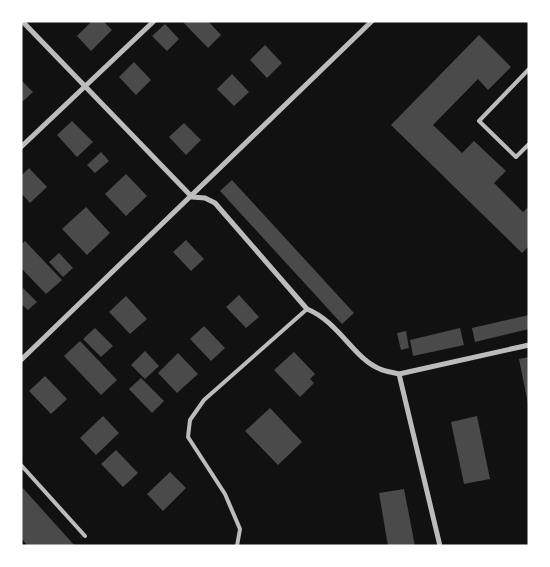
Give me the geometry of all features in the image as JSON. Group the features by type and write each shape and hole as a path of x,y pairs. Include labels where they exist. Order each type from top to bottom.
{"street":[{"path":"22,21 192,197 205,198 215,203 307,309 322,315 362,356 379,369 399,374 529,345"},
{"path":"21,148 154,21"},
{"path":"21,360 192,197 372,21"},
{"path":"399,374 439,545"}],"lane":[{"path":"529,69 478,121 516,157 529,144"},
{"path":"236,546 240,529 225,494 188,437 190,420 204,400 307,309"},
{"path":"21,466 85,536"}],"building":[{"path":"92,21 103,21 112,30 91,51 77,36"},
{"path":"182,21 208,21 221,35 208,48"},
{"path":"165,24 179,39 167,51 152,36"},
{"path":"479,35 511,67 488,90 478,79 433,125 462,153 474,141 506,171 494,183 523,212 529,206 529,246 522,253 391,125"},
{"path":"265,45 282,63 267,78 250,60"},
{"path":"134,62 151,80 136,95 119,77"},
{"path":"232,74 249,92 234,106 217,89"},
{"path":"21,80 33,92 21,103"},
{"path":"72,121 93,142 77,157 57,135"},
{"path":"184,123 201,140 186,155 169,137"},
{"path":"101,152 109,161 95,173 87,165"},
{"path":"29,168 47,187 30,203 21,193 21,176"},
{"path":"126,174 147,196 126,216 105,194"},
{"path":"232,180 354,313 342,324 220,191"},
{"path":"86,207 110,233 87,255 62,229"},
{"path":"186,240 204,259 191,271 173,252"},
{"path":"25,241 62,280 46,294 21,268 21,245"},
{"path":"59,253 73,268 63,277 49,262"},
{"path":"23,288 37,302 28,310 21,304"},
{"path":"239,295 259,317 246,328 226,307"},
{"path":"126,296 147,319 130,334 109,312"},
{"path":"529,315 529,329 475,342 472,328"},
{"path":"204,326 225,348 211,361 190,339"},
{"path":"95,328 113,346 101,357 83,339"},
{"path":"460,328 464,345 413,356 410,340"},
{"path":"406,331 409,348 401,350 397,333"},
{"path":"80,341 117,380 101,395 64,356"},
{"path":"145,351 159,366 145,379 131,365"},
{"path":"294,352 315,374 310,379 314,383 300,397 274,370"},
{"path":"178,353 198,374 177,393 158,373"},
{"path":"529,357 529,404 528,404 519,359"},
{"path":"45,376 67,399 51,414 29,391"},
{"path":"141,378 164,401 152,413 129,389"},
{"path":"270,408 302,442 278,465 245,431"},
{"path":"103,416 119,433 96,455 80,438"},
{"path":"477,416 490,479 464,484 451,422"},
{"path":"116,450 138,473 123,487 101,464"},
{"path":"170,472 186,488 163,511 147,494"},
{"path":"21,486 75,546 28,546 21,538"},
{"path":"404,489 415,546 388,546 379,493"}]}
